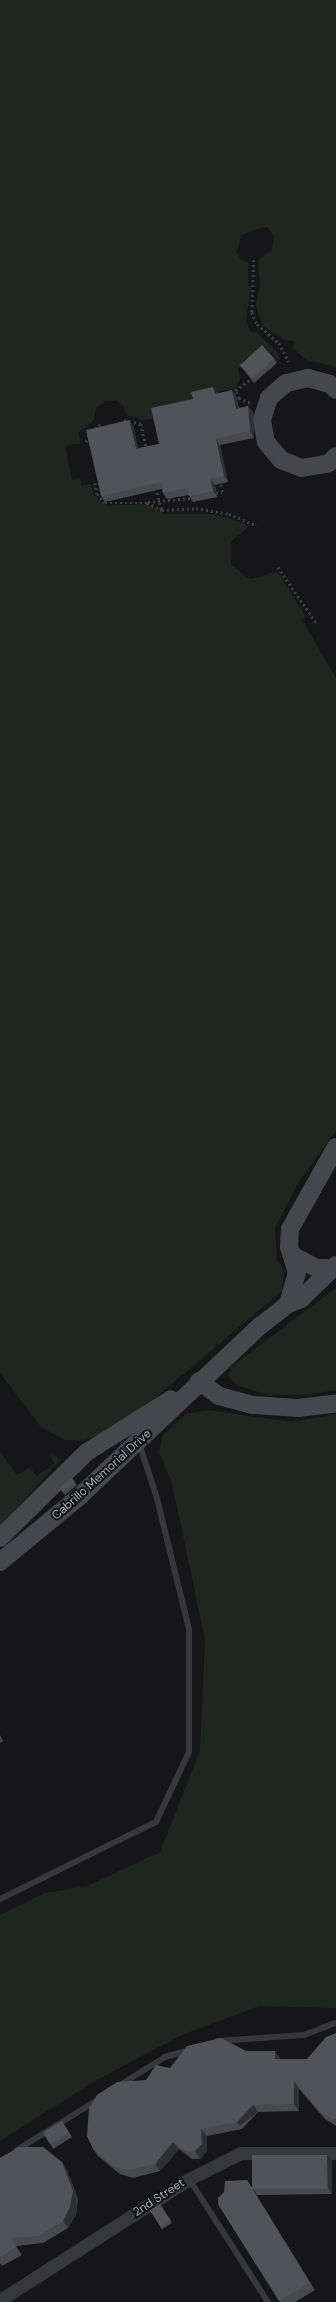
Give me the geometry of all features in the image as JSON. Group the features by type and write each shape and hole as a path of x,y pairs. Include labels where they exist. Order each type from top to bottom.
{"street":[{"path":"336,390 330,384 308,378 286,383 269,398 262,420 266,442 281,460 302,468 329,463 336,456"},
{"path":"288,1304 296,1280 288,1240 295,1214 336,1148"},
{"path":"292,1255 316,1268 334,1267"},
{"name":"Cabrillo Memorial Drive","path":"0,1538 87,1452 199,1381 288,1304 301,1299 325,1279 334,1267"},
{"path":"199,1381 219,1396 252,1405 298,1408 336,1403"},
{"name":"Cabrillo Memorial Drive","path":"0,1562 49,1524 184,1401 199,1381"},
{"name":"2nd Street","path":"0,2300 190,2179 241,2153 336,2153"}],"lane":[{"path":"0,1899 156,1822 189,1752 189,1629 156,1495 139,1442"},
{"path":"208,2044 223,2039 304,2035 336,2024"},
{"path":"112,2090 165,2057 201,2046"},
{"path":"7,2156 105,2094"},
{"path":"190,2179 268,2302"}],"path":[{"path":"254,260 252,312 257,324 278,343 289,362"},
{"path":"224,394 236,392 251,380"},
{"path":"236,392 239,398 251,403"},
{"path":"124,420 140,424 149,457"},
{"path":"86,442 100,424"},
{"path":"216,493 222,492 219,478"},
{"path":"95,483 97,494 104,503 147,502 159,500 168,502 192,498"},
{"path":"156,485 162,510"},
{"path":"147,502 162,510 196,508 229,514 257,526"},
{"path":"278,567 317,624"}],"shaded area":[{"path":"0,0 336,0 336,367 306,360 293,348 294,341 285,340 263,326 256,306 260,284 258,260 272,250 274,236 267,227 250,231 241,236 237,252 241,260 249,263 248,285 251,287 246,320 250,331 257,333 278,353 279,362 265,346 238,369 240,379 236,388 193,397 195,406 156,419 142,420 127,415 124,406 116,401 105,401 96,408 94,420 78,433 81,443 65,446 72,480 80,479 82,486 91,484 93,494 106,506 146,504 164,514 214,514 246,524 248,527 231,542 231,565 250,579 276,572 280,575 306,617 302,620 336,678 336,1131 298,1183 275,1228 277,1259 284,1271 282,1291 143,1408 104,1434 82,1441 65,1440 41,1427 0,1373"},
{"path":"336,1288 336,1390 307,1395 268,1395 236,1385 228,1376 231,1367"},
{"path":"208,1410 292,1422 336,1414 336,2008 259,2006 182,2035 93,2082 0,2141 0,1915 45,1893 87,1886 160,1852 200,1751 205,1640 172,1483 159,1452 163,1435 186,1414"},
{"path":"0,1452 17,1475 30,1468 37,1476 55,1463 49,1455 52,1453 60,1460 0,1527"}],"building":[{"path":"262,345 274,358 252,379 240,365"},
{"path":"213,387 215,394 232,390 236,409 248,406 250,431 216,439 224,476 210,479 213,491 189,496 187,488 163,493 161,482 101,496 86,430 129,420 136,449 159,444 151,408 193,399 191,392"},
{"path":"72,1478 75,1482 62,1492 59,1488"},
{"path":"336,2033 336,2119 332,2119 320,2112 294,2081 294,2104 253,2105 237,2122 201,2129 202,2144 195,2151 187,2152 173,2142 155,2164 128,2170 114,2167 93,2149 87,2136 89,2108 97,2095 117,2082 146,2080 156,2065 170,2068 187,2046 221,2038 246,2051 275,2051 275,2059 307,2059 326,2037"},
{"path":"62,2121 69,2133 50,2144 43,2132"},
{"path":"19,2147 43,2147 62,2162 73,2191 70,2207 63,2221 38,2236 11,2238 16,2247 0,2257 0,2158"},
{"path":"252,2155 327,2155 327,2189 252,2189"},
{"path":"247,2180 310,2283 279,2301 218,2204 218,2198 224,2192 225,2181"},
{"path":"160,2204 171,2221 161,2227 150,2211"}]}
